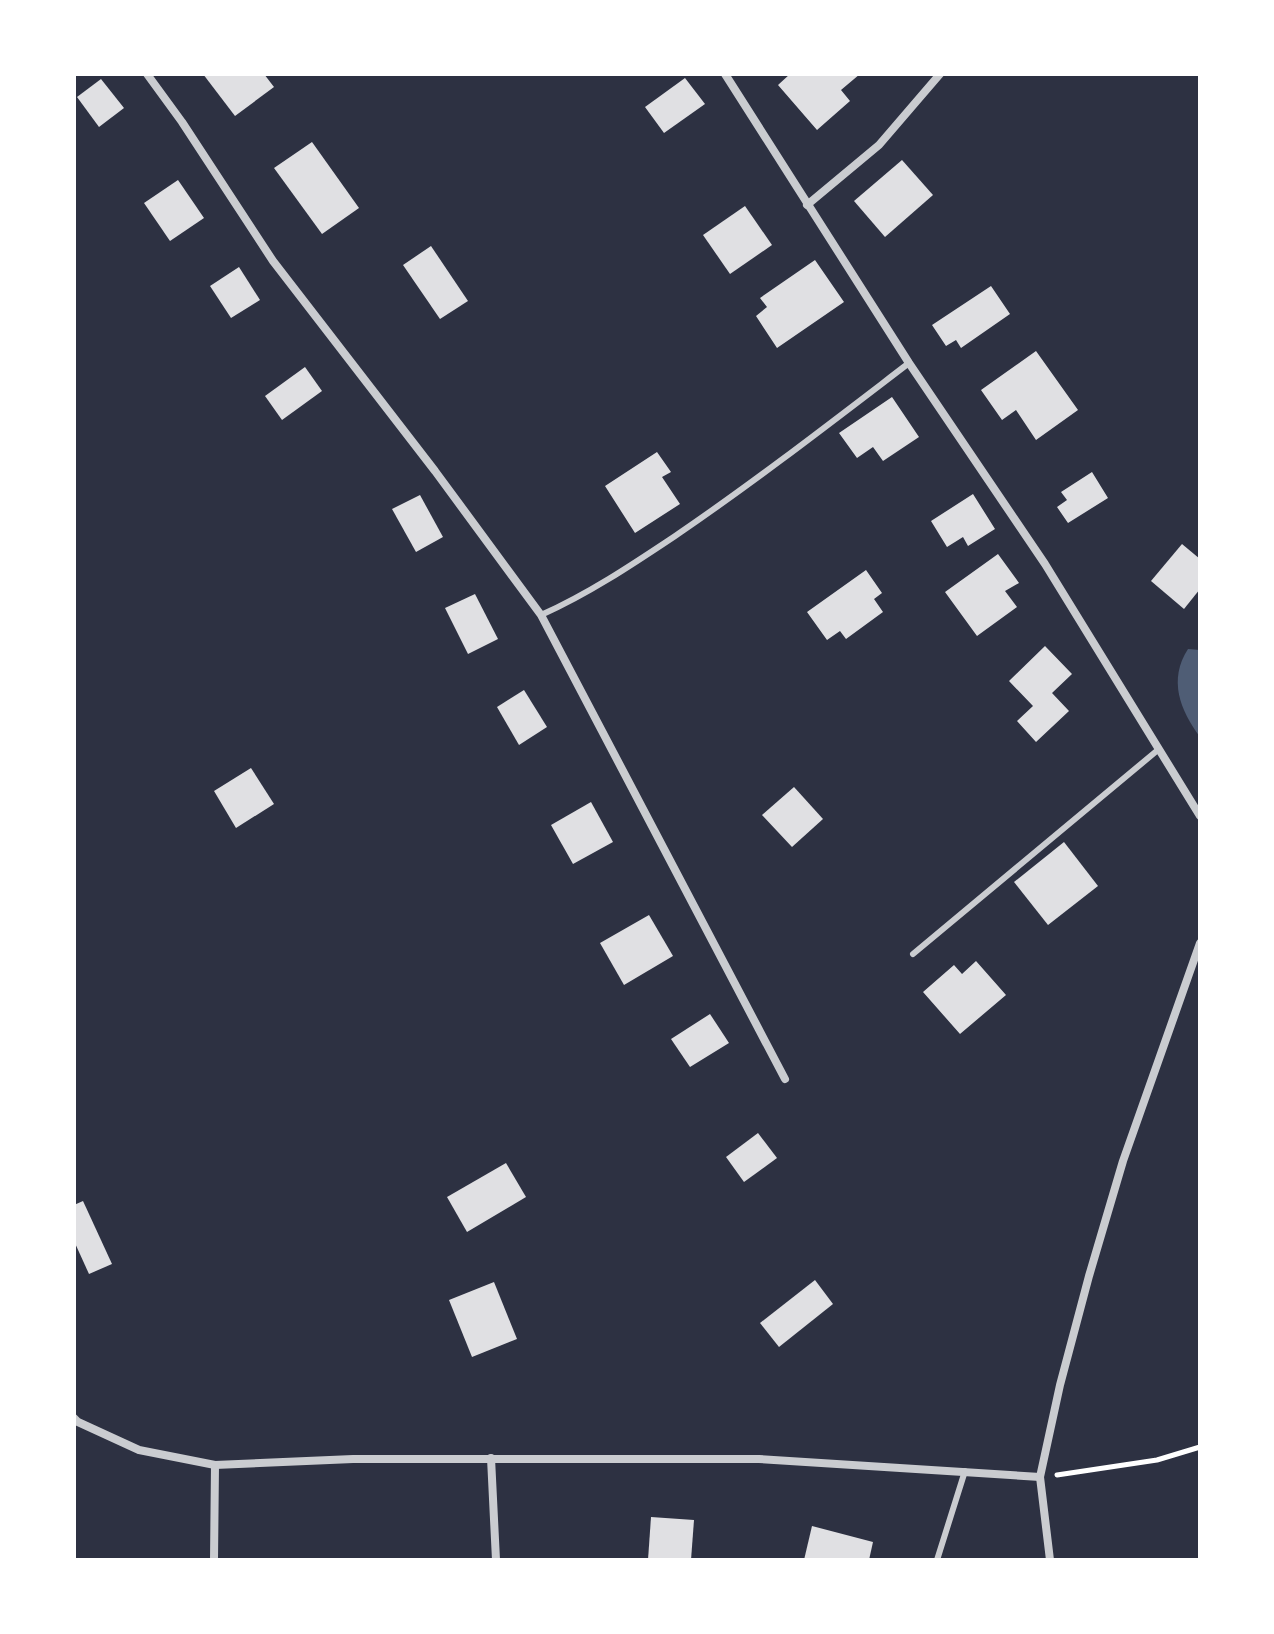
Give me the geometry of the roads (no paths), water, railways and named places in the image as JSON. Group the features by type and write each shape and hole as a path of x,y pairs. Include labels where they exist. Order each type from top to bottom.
{"street":[{"path":"147,74 273,261 435,471 541,615 785,1079"},
{"path":"725,74 909,363 1045,564 1200,816"},
{"path":"807,205 879,145 940,74"},
{"path":"1050,1560 1040,1477 1060,1385 1123,1161 1200,943"},
{"path":"74,1418 139,1450 215,1465 353,1459 759,1459 1040,1477"},
{"path":"491,1458 496,1560"},
{"path":"214,1560 215,1465"}],"lane":[{"path":"541,615 576,600 616,576 711,511 909,363"},
{"path":"913,954 1159,749"},
{"path":"937,1560 965,1471"}],"water":[{"path":"1188,649 1200,650 1200,737 1187,716 1179,694 1179,672"}]}
